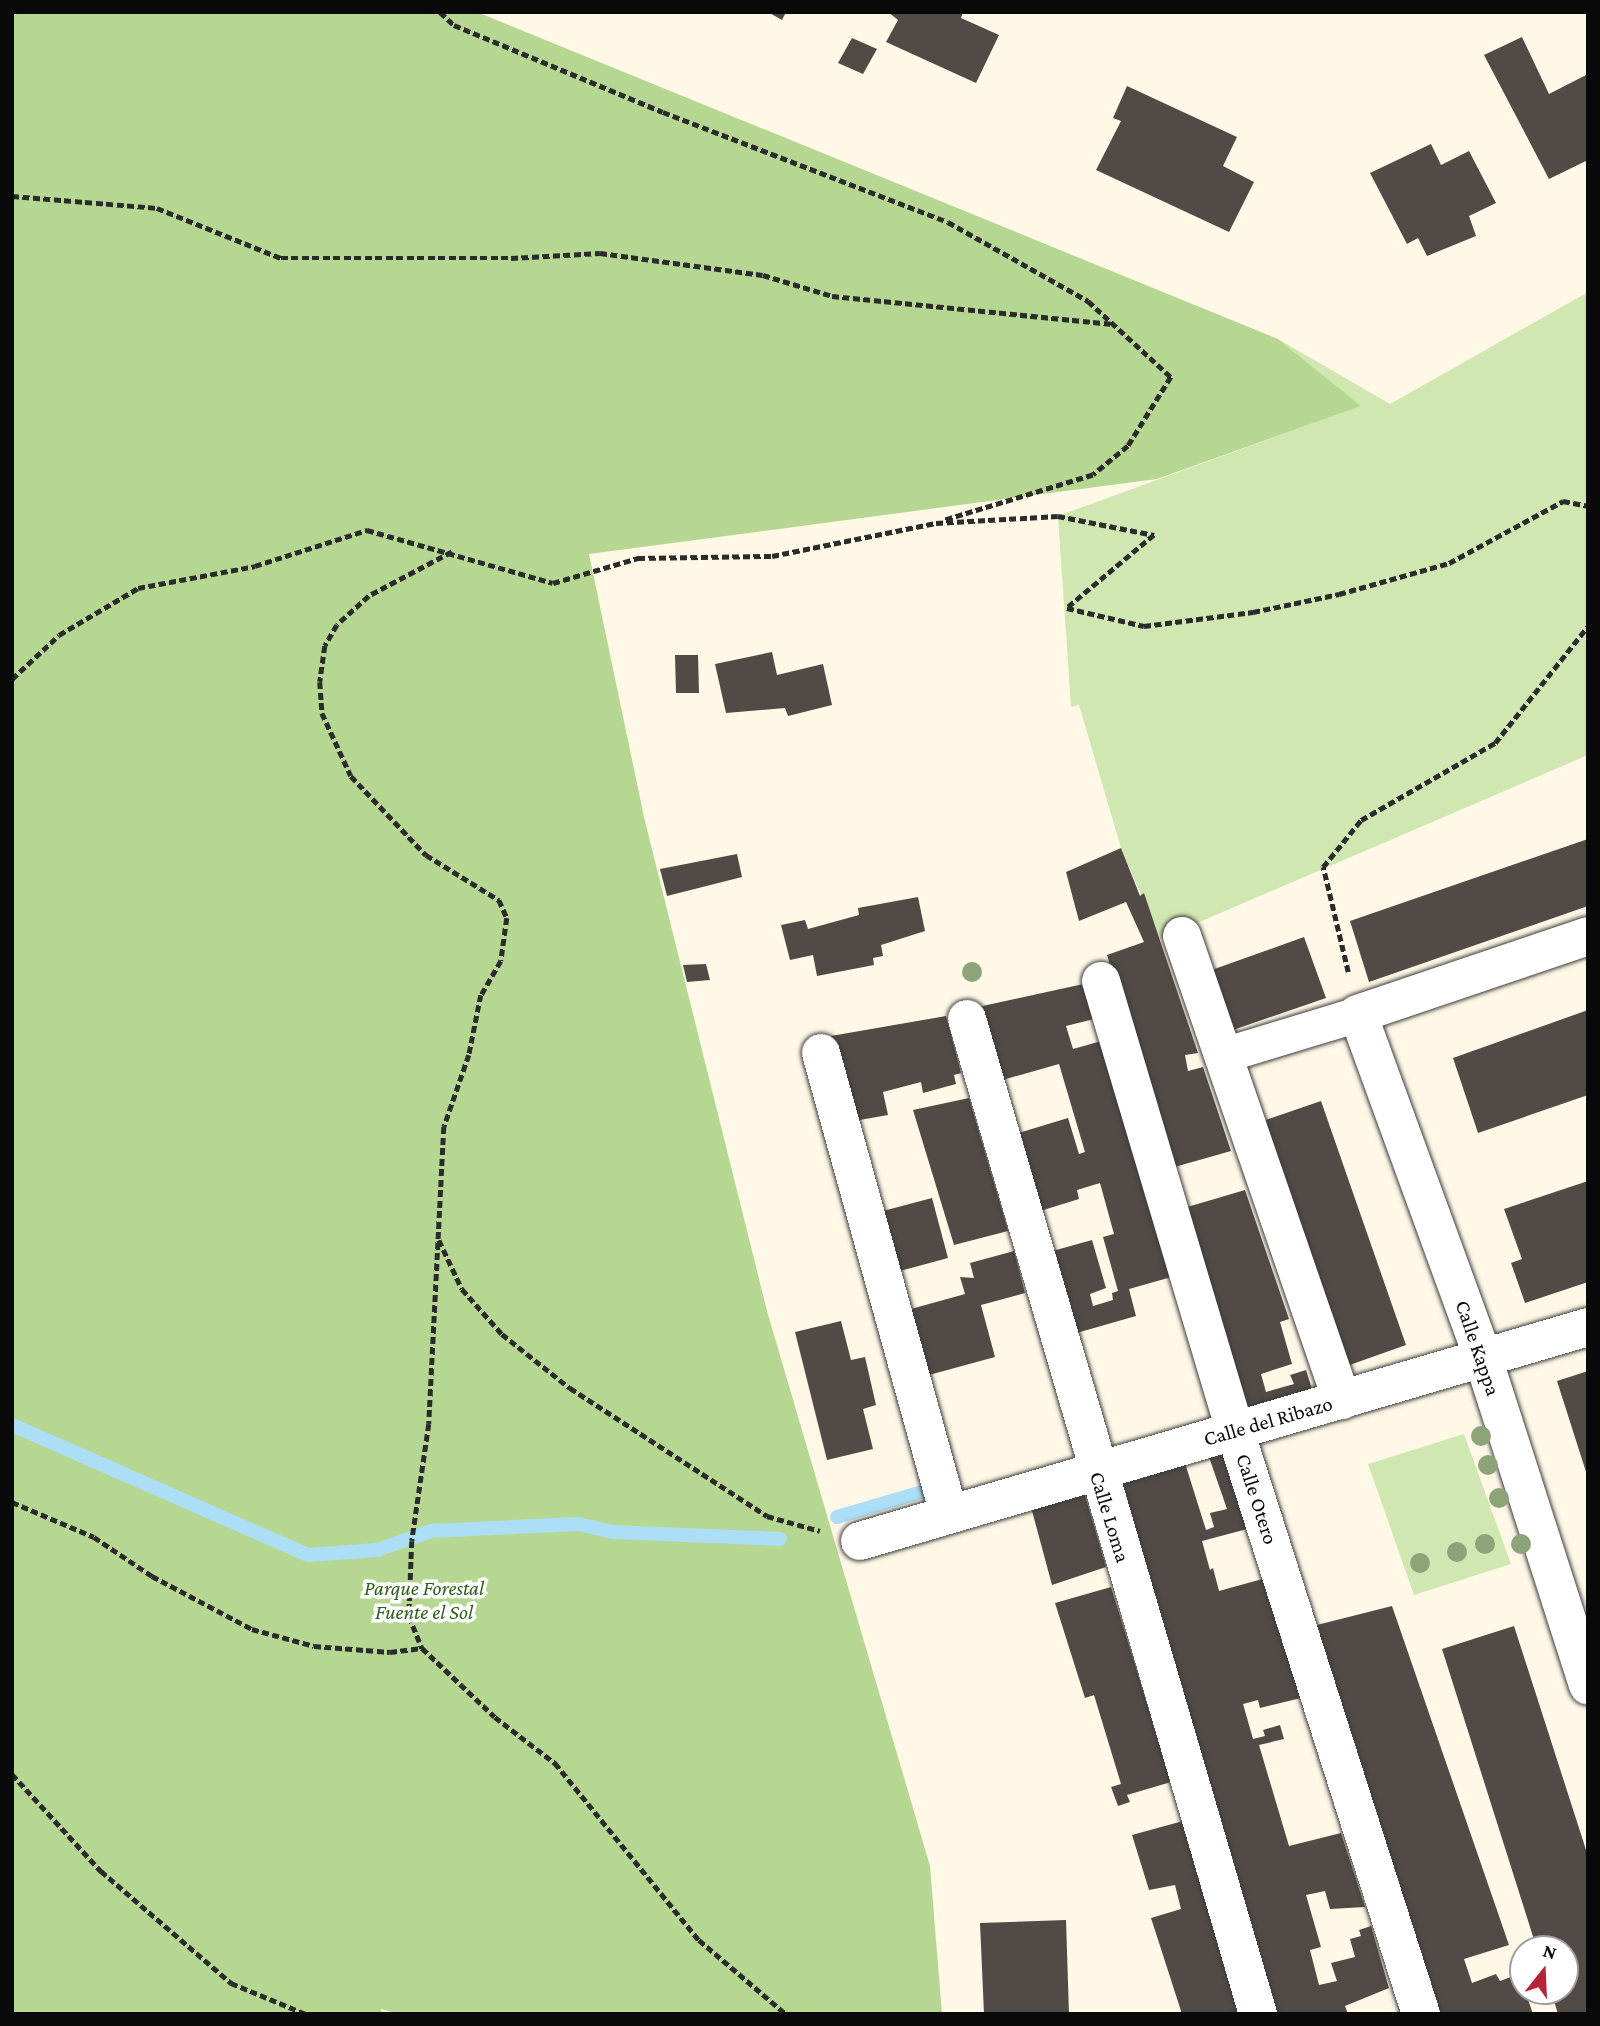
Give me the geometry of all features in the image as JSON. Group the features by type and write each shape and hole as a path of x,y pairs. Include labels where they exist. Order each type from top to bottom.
{"street":[{"path":"1182,936 1342,1400"},
{"path":"1223,1055 1358,1014 1588,936"},
{"name":"Calle Otero","path":"1101,981 1235,1431 1421,2014"},
{"name":"Calle Kappa","path":"1358,1014 1483,1358 1588,1686"},
{"name":"Calle Loma","path":"967,1019 1097,1472 1258,2014"},
{"path":"821,1053 949,1516"},
{"name":"Calle del Ribazo","path":"860,1541 1588,1327"}],"path":[{"path":"12,679 59,635 138,588 255,566 367,530 453,551 553,583 638,558 772,556 936,523 1093,475 1128,446 1171,377 1088,301 948,222 650,107 454,25 440,12"},
{"path":"12,195 157,208 281,258 511,258 600,253 763,275 832,296 1113,324"},
{"path":"936,523 1058,516 1154,534 1067,608 1144,626 1253,612 1339,594 1450,564 1563,501 1588,506"},
{"path":"453,551 369,596 337,625 325,646 320,682 322,713 351,776 426,855 499,900 507,918 500,961 481,995 469,1055 444,1127 429,1424 410,1568 409,1616 422,1648 495,1717 555,1763 699,1940 786,2014"},
{"path":"1358,1014 1323,867 1361,820 1495,743 1588,626"},
{"path":"439,1239 462,1289 502,1334 570,1388 767,1516 860,1541"},
{"path":"12,1502 94,1537 152,1576 253,1629 314,1646 390,1652 422,1648"},
{"path":"12,1774 101,1871 231,1983 306,2014"}],"green space":[{"name":"Parque Forestal Fuente el Sol","path":"12,12 477,12 1278,339 1361,406 1157,479 589,554 644,817 767,1311 930,1866 942,2014 400,2014 381,2009 382,2014 12,2014"},
{"path":"1588,292 1588,755 1160,939 1121,848 1079,705 1071,707 1058,516 1360,406 1278,339 1390,404"},
{"path":"1464,1434 1511,1564 1414,1595 1368,1464"}],"building":[{"path":"768,12 786,12 782,20"},
{"path":"888,12 963,12 961,18 999,35 976,83 886,42 898,20"},
{"path":"1522,37 1549,94 1588,74 1588,160 1549,179 1484,55"},
{"path":"852,38 877,49 863,74 838,63"},
{"path":"1127,86 1237,137 1223,166 1254,182 1229,232 1096,170 1121,121 1113,118"},
{"path":"1431,144 1441,165 1469,151 1496,203 1469,216 1476,236 1427,256 1418,238 1407,244 1370,173"},
{"path":"772,652 777,675 823,664 832,705 788,716 785,708 726,713 715,664"},
{"path":"675,655 698,655 699,693 676,693"},
{"path":"1588,839 1588,906 1369,982 1350,921"},
{"path":"1121,848 1140,896 1144,893 1198,1053 1185,1055 1188,1071 1203,1067 1231,1151 1171,1168 1107,955 1144,942 1126,902 1079,921 1066,872"},
{"path":"737,854 742,877 667,896 660,869"},
{"path":"918,897 925,931 881,945 883,956 873,958 874,965 817,976 813,955 790,960 781,925 805,920 808,929 859,915 858,908"},
{"path":"1304,937 1326,998 1227,1032 1206,972"},
{"path":"706,964 710,980 687,982 683,965"},
{"path":"1088,983 1098,1018 1066,1026 1073,1049 1105,1040 1175,1276 1129,1289 1136,1316 1073,1334 1049,1252 1092,1240 1106,1288 1090,1294 1093,1306 1113,1300 1112,1293 1118,1291 1103,1237 1114,1234 1100,1183 1077,1190 1079,1199 1037,1212 1015,1134 1068,1118 1079,1154 1085,1152 1059,1064 999,1081 978,1007"},
{"path":"1588,1010 1588,1095 1478,1133 1453,1058"},
{"path":"946,1016 961,1073 954,1075 956,1084 923,1093 921,1082 883,1092 888,1115 854,1121 831,1036"},
{"path":"969,1098 1008,1231 954,1245 913,1110"},
{"path":"1321,1101 1406,1345 1344,1367 1260,1122"},
{"path":"1588,1181 1588,1282 1525,1303 1511,1263 1522,1259 1504,1209"},
{"path":"1245,1190 1289,1319 1280,1322 1292,1364 1261,1374 1266,1392 1294,1384 1290,1375 1306,1370 1315,1398 1246,1413 1184,1208"},
{"path":"932,1198 948,1258 900,1271 883,1211"},
{"path":"1014,1251 1025,1293 981,1305 995,1357 929,1375 911,1309 965,1294 960,1277 974,1278 970,1263"},
{"path":"841,1321 851,1360 865,1357 876,1405 863,1409 873,1449 827,1460 795,1332"},
{"path":"1588,1371 1588,1475 1587,1475 1557,1381"},
{"path":"1228,1451 1251,1528 1202,1541 1210,1570 1213,1568 1219,1591 1266,1578 1301,1698 1260,1708 1258,1700 1243,1704 1253,1739 1265,1736 1263,1730 1280,1725 1284,1739 1259,1745 1289,1846 1341,1833 1365,1907 1330,1909 1325,1891 1306,1895 1321,1947 1310,1950 1319,1985 1337,1981 1331,1963 1355,1957 1350,1939 1361,1936 1359,1930 1371,1926 1389,1988 1345,2006 1348,2014 1276,2014 1118,1483 1185,1463 1206,1530 1214,1527 1210,1513 1227,1509 1209,1457"},
{"path":"1084,1492 1106,1567 1052,1585 1031,1507"},
{"path":"1111,1587 1171,1782 1127,1795 1130,1802 1118,1806 1111,1787 1121,1784 1094,1695 1085,1698 1055,1603"},
{"path":"1392,1606 1509,1945 1464,1959 1472,1983 1496,1974 1500,1981 1509,1978 1509,2005 1530,2005 1533,2014 1427,2014 1309,1627"},
{"path":"1514,1626 1588,1856 1588,2014 1558,2014 1555,2005 1579,2005 1579,1935 1533,1935 1442,1649"},
{"path":"1183,1821 1242,2014 1182,2014 1151,1918 1181,1909 1175,1885 1149,1890 1132,1835"},
{"path":"1066,1920 1069,2014 984,2014 980,1923"}],"waterway":[{"path":"12,1425 308,1555 377,1550 431,1531 578,1524 613,1532 780,1539"},
{"path":"837,1517 922,1492"}]}
